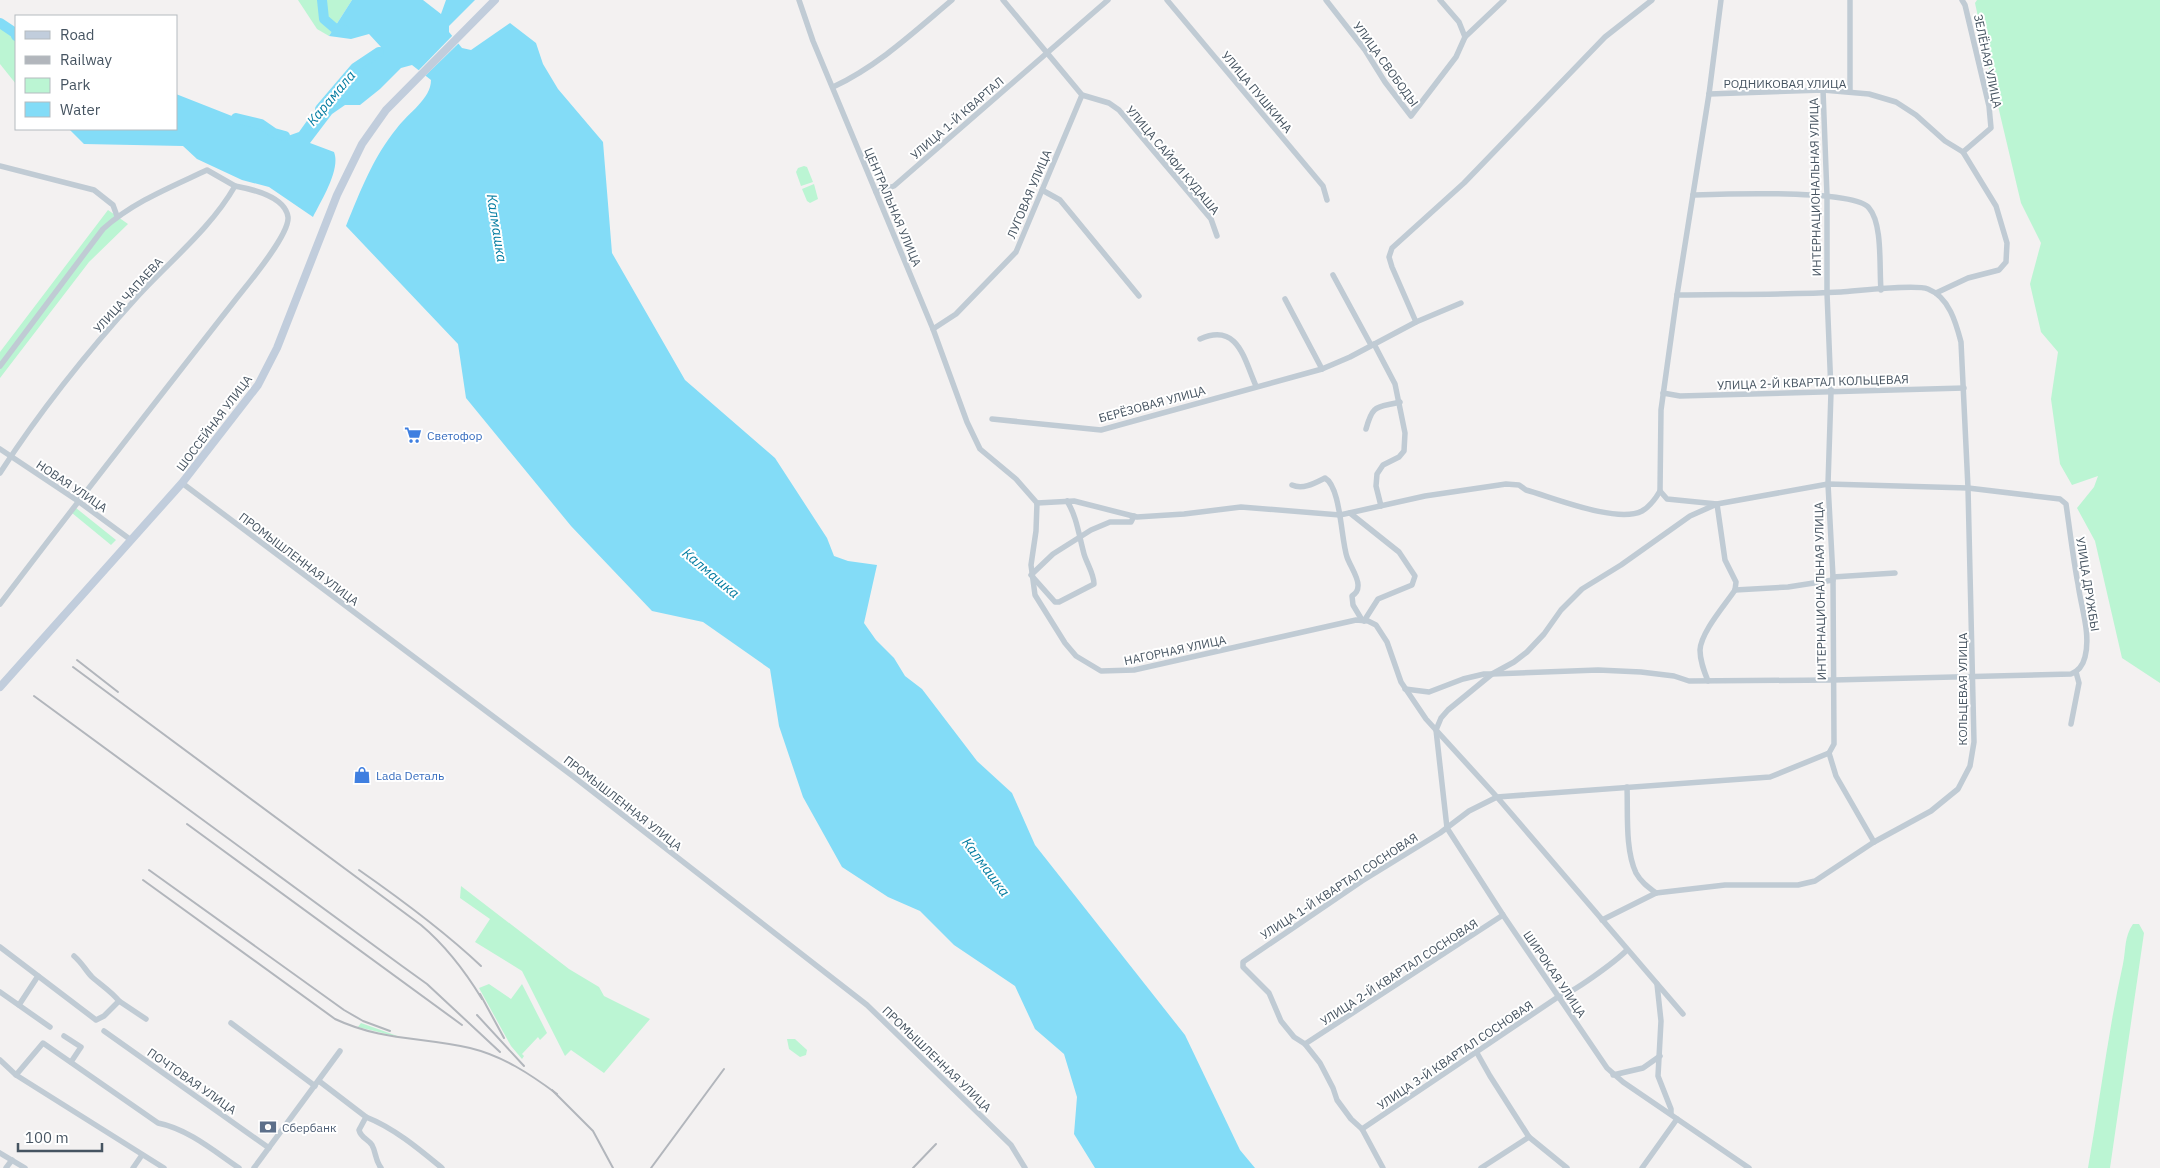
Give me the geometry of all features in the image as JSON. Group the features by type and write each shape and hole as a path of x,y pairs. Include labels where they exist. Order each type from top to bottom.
{"main road":[{"name":"ШОССЕЙНАЯ УЛИЦА","path":"0,687 182,484 258,385 277,348 337,195 358,150 379,118 496,0"}],"street":[{"name":"ЦЕНТРАЛЬНАЯ УЛИЦА","path":"799,0 832,87 933,329 967,422 980,449 1016,479 1037,503"},
{"path":"832,87 856,76 894,50 952,0"},
{"path":"1003,0 1082,95"},
{"name":"УЛИЦА 1-Й КВАРТАЛ","path":"876,192 894,186 1108,0"},
{"name":"УЛИЦА ПУШКИНА","path":"1167,0 1323,186 1326,200"},
{"name":"УЛИЦА СВОБОДЫ","path":"1326,0 1365,50 1385,82 1411,116 1456,57 1465,37"},
{"path":"1440,0 1459,22 1465,37 1504,0"},
{"path":"1416,322 1389,257 1392,248 1464,183 1605,37 1652,0"},
{"path":"1037,503 1067,501 1134,516 1184,514 1241,507 1340,515 1425,496 1506,484 1520,485 1526,490 1571,506 1594,511 1628,513 1642,511 1657,498 1661,486 1659,458 1663,394 1676,295 1709,94 1720,0"},
{"path":"1850,0 1850,92"},
{"name":"ЗЕЛЁНАЯ УЛИЦА","path":"1962,0 1965,5 1989,106 1991,128 1963,152"},
{"name":"РОДНИКОВАЯ УЛИЦА","path":"1709,94 1823,90 1869,94 1896,102 1916,115 1945,140 1963,152"},
{"name":"ИНТЕРНАЦИОНАЛЬНАЯ УЛИЦА","path":"1823,90 1831,392 1828,484 1833,579 1834,744 1829,754"},
{"name":"ЛУГОВАЯ УЛИЦА","path":"933,329 956,314 1016,252 1082,95"},
{"name":"УЛИЦА САЙФИ КУДАША","path":"1082,95 1109,103 1119,110 1211,218 1217,236"},
{"path":"1676,295 1927,288 1936,293 1968,278 1999,270 2006,262 2007,243 1996,206 1963,152"},
{"path":"0,166 94,190 113,205 117,216"},
{"path":"0,366 103,229 117,216 152,195 207,170 235,186 264,192 281,205 288,218 284,231 261,267 0,604"},
{"name":"УЛИЦА ЧАПАЕВА","path":"0,473 10,456 66,383 138,297 205,226 227,200 235,186"},
{"path":"1042,190 1060,200 1139,296"},
{"path":"1693,194 1827,196 1856,201 1868,206 1876,220 1881,290"},
{"path":"1333,275 1395,384 1400,402 1405,433 1404,451 1400,457 1383,465 1377,474 1376,486 1381,506"},
{"name":"КОЛЬЦЕВАЯ УЛИЦА","path":"1602,920 1656,893 1725,885 1798,885 1815,882 1874,842 1931,810 1958,789 1970,766 1974,742 1964,388 1961,342 1956,322 1946,304 1936,293"},
{"path":"1285,299 1322,369"},
{"name":"БЕРЁЗОВАЯ УЛИЦА","path":"992,419 1101,430 1322,369 1416,322 1461,303"},
{"path":"1200,339 1215,334 1223,334 1233,339 1256,386"},
{"name":"УЛИЦА 2-Й КВАРТАЛ КОЛЬЦЕВАЯ","path":"1663,394 1680,396 1964,388"},
{"path":"1366,429 1372,412 1377,408 1383,404 1400,402"},
{"name":"НОВАЯ УЛИЦА","path":"0,449 78,501 131,540"},
{"path":"1292,485 1296,487 1303,486 1318,483 1325,478 1328,479 1337,500 1346,555 1359,584 1358,591 1352,596 1353,605 1360,620 1376,625 1382,633 1406,689 1436,730 1497,797 1683,1014"},
{"name":"ПРОМЫШЛЕННАЯ УЛИЦА","path":"182,484 574,777 867,1005 1012,1145 1026,1168"},
{"path":"1436,730 1441,718 1448,710 1492,674 1527,652 1544,634 1565,606 1582,589 1621,565 1690,516 1717,504 1828,484 1968,488"},
{"name":"УЛИЦА ДРУЖБЫ","path":"1968,488 2060,499 2066,504 2078,586 2084,611 2086,656 2082,667 2073,673 2079,683 2071,724"},
{"path":"1660,491 1667,499 1717,504"},
{"path":"1067,501 1074,514 1080,538 1094,580 1094,584 1059,602 1055,602 1032,575 1053,554 1080,538 1101,525 1110,522 1131,522 1134,516"},
{"name":"НАГОРНАЯ УЛИЦА","path":"1037,503 1036,531 1031,565 1034,595 1065,643 1076,656 1101,671 1134,670 1360,620"},
{"path":"1708,680 1701,662 1700,649 1704,637 1735,590 1736,582 1725,560 1717,504"},
{"path":"1350,513 1399,552 1415,576 1412,586 1378,598 1360,620"},
{"path":"1735,590 1788,587 1833,579 1894,574"},
{"path":"1406,689 1413,692 1429,692 1463,679 1484,674 1598,670 1674,676 1688,681 1833,680 2073,673"},
{"name":"ШИРОКАЯ УЛИЦА","path":"1436,730 1448,828 1503,915 1613,1075 1749,1168"},
{"path":"1497,797 1770,777 1829,754 1836,776 1874,842"},
{"path":"1627,788 1631,857 1637,874 1645,885 1656,893"},
{"name":"УЛИЦА 1-Й КВАРТАЛ СОСНОВАЯ","path":"1305,1044 1294,1037 1281,1021 1269,993 1246,971 1243,967 1243,962 1362,882 1470,812 1497,797"},
{"name":"УЛИЦА 2-Й КВАРТАЛ СОСНОВАЯ","path":"1305,1044 1503,915"},
{"path":"0,947 96,1020 104,1016 119,1001"},
{"name":"УЛИЦА 3-Й КВАРТАЛ СОСНОВАЯ","path":"1362,1129 1478,1053 1558,997 1571,991 1618,959 1627,950"},
{"path":"74,956 84,965 90,975 113,993 119,1001 146,1020"},
{"path":"18,1005 38,976"},
{"path":"1657,984 1661,1021 1658,1076 1671,1109 1671,1114"},
{"path":"0,992 50,1027"},
{"path":"231,1023 366,1117 417,1148 442,1168"},
{"name":"ПОЧТОВАЯ УЛИЦА","path":"104,1031 269,1148"},
{"path":"64,1036 81,1047 71,1062"},
{"path":"16,1075 43,1043 158,1123 170,1125 207,1145 238,1168"},
{"path":"1305,1044 1327,1074 1338,1100 1351,1119 1362,1129 1383,1168"},
{"path":"254,1168 340,1051"},
{"path":"1478,1053 1490,1076 1529,1137 1567,1168"},
{"path":"1613,1075 1643,1068 1660,1056"},
{"path":"0,1060 16,1075 164,1168"},
{"path":"366,1117 359,1130 361,1135 371,1144 376,1160 381,1168"},
{"path":"1642,1168 1677,1118"},
{"path":"1481,1168 1529,1137"},
{"path":"0,1153 25,1168"},
{"path":"133,1168 142,1155"},
{"path":"6,1168 12,1160"}],"green space":[{"path":"298,0 352,0 329,36 317,29"},
{"path":"1977,0 2160,0 2160,683 2122,658 2095,541 2077,508 2094,487 2098,476 2072,485 2060,464 2051,399 2058,352 2041,332 2030,284 2041,243 2021,203 1989,68 1975,3"},
{"path":"0,22 15,35 15,83 0,64"},
{"path":"807,167 813,182 801,186 796,172 798,168"},
{"path":"814,184 818,199 810,203 807,201 802,189"},
{"path":"108,210 128,224 89,262 0,378 0,352"},
{"path":"76,508 116,540 111,545 72,513"},
{"path":"461,886 569,969 599,987 604,996 650,1019 604,1073 571,1050 565,1056 522,971 475,942 490,919 460,898"},
{"path":"2133,924 2139,924 2144,933 2110,1168 2088,1168 2108,1040 2126,943"},
{"path":"489,984 511,999 522,984 547,1033 540,1040 538,1037 522,1054 524,1056 522,1059 511,1046 479,988"},
{"path":"361,1023 403,1038 358,1027"},
{"path":"787,1039 795,1039 807,1050 806,1055 800,1057 789,1049"}],"water":[{"path":"352,0 423,0 441,14 446,0 475,0 449,26 449,32 462,48 471,50 510,23 536,43 543,64 558,89 603,142 612,253 685,380 775,458 827,538 834,556 848,561 877,565 864,623 876,640 894,658 905,676 922,689 977,761 1012,793 1035,845 1185,1035 1240,1150 1255,1168 1095,1168 1074,1134 1077,1097 1064,1054 1035,1029 1015,986 954,945 920,911 888,897 842,867 803,797 779,726 770,669 703,622 652,611 571,526 466,398 458,344 346,226 356,200 381,151 397,128 423,100 430,87 431,80 412,65 401,68 380,89 360,105 345,105 332,114 310,143 334,152 335,159 333,176 313,217 269,187 242,180 197,159 183,146 84,144 70,130 178,130 178,95 285,137 299,132 309,118 381,47 369,34 351,39 329,36"}],"pier":[{"path":"454,34 460,42 424,77 417,72"}],"waterway":[{"name":"Калмашка","path":"322,0 324,19 338,31 344,30"},
{"name":"Карамала","path":"0,23 15,33"},
{"name":"Карамала","path":"320,109 355,68 379,52"},
{"name":"Карамала","path":"236,118 261,124 274,133 285,136"}],"railway":[{"path":"77,660 118,692"},
{"path":"73,667 421,925 439,941 454,959 482,999"},
{"path":"34,696 427,984 500,1052"},
{"path":"187,824 462,1025"},
{"path":"149,870 344,1010 363,1021 390,1031"},
{"path":"359,870 422,916 481,966"},
{"path":"143,880 335,1019 352,1026 386,1035 452,1044 482,1051 516,1066 557,1094"},
{"path":"480,994 504,1038"},
{"path":"477,1015 524,1066"},
{"path":"651,1168 724,1069"},
{"path":"552,1090 593,1131 613,1168"},
{"path":"913,1168 936,1144"}],"place":[{"name":"Светофор","path":"413,435"},
{"name":"Lada Dеталь","path":"362,775"},
{"name":"Сбербанк","path":"268,1127"}]}
